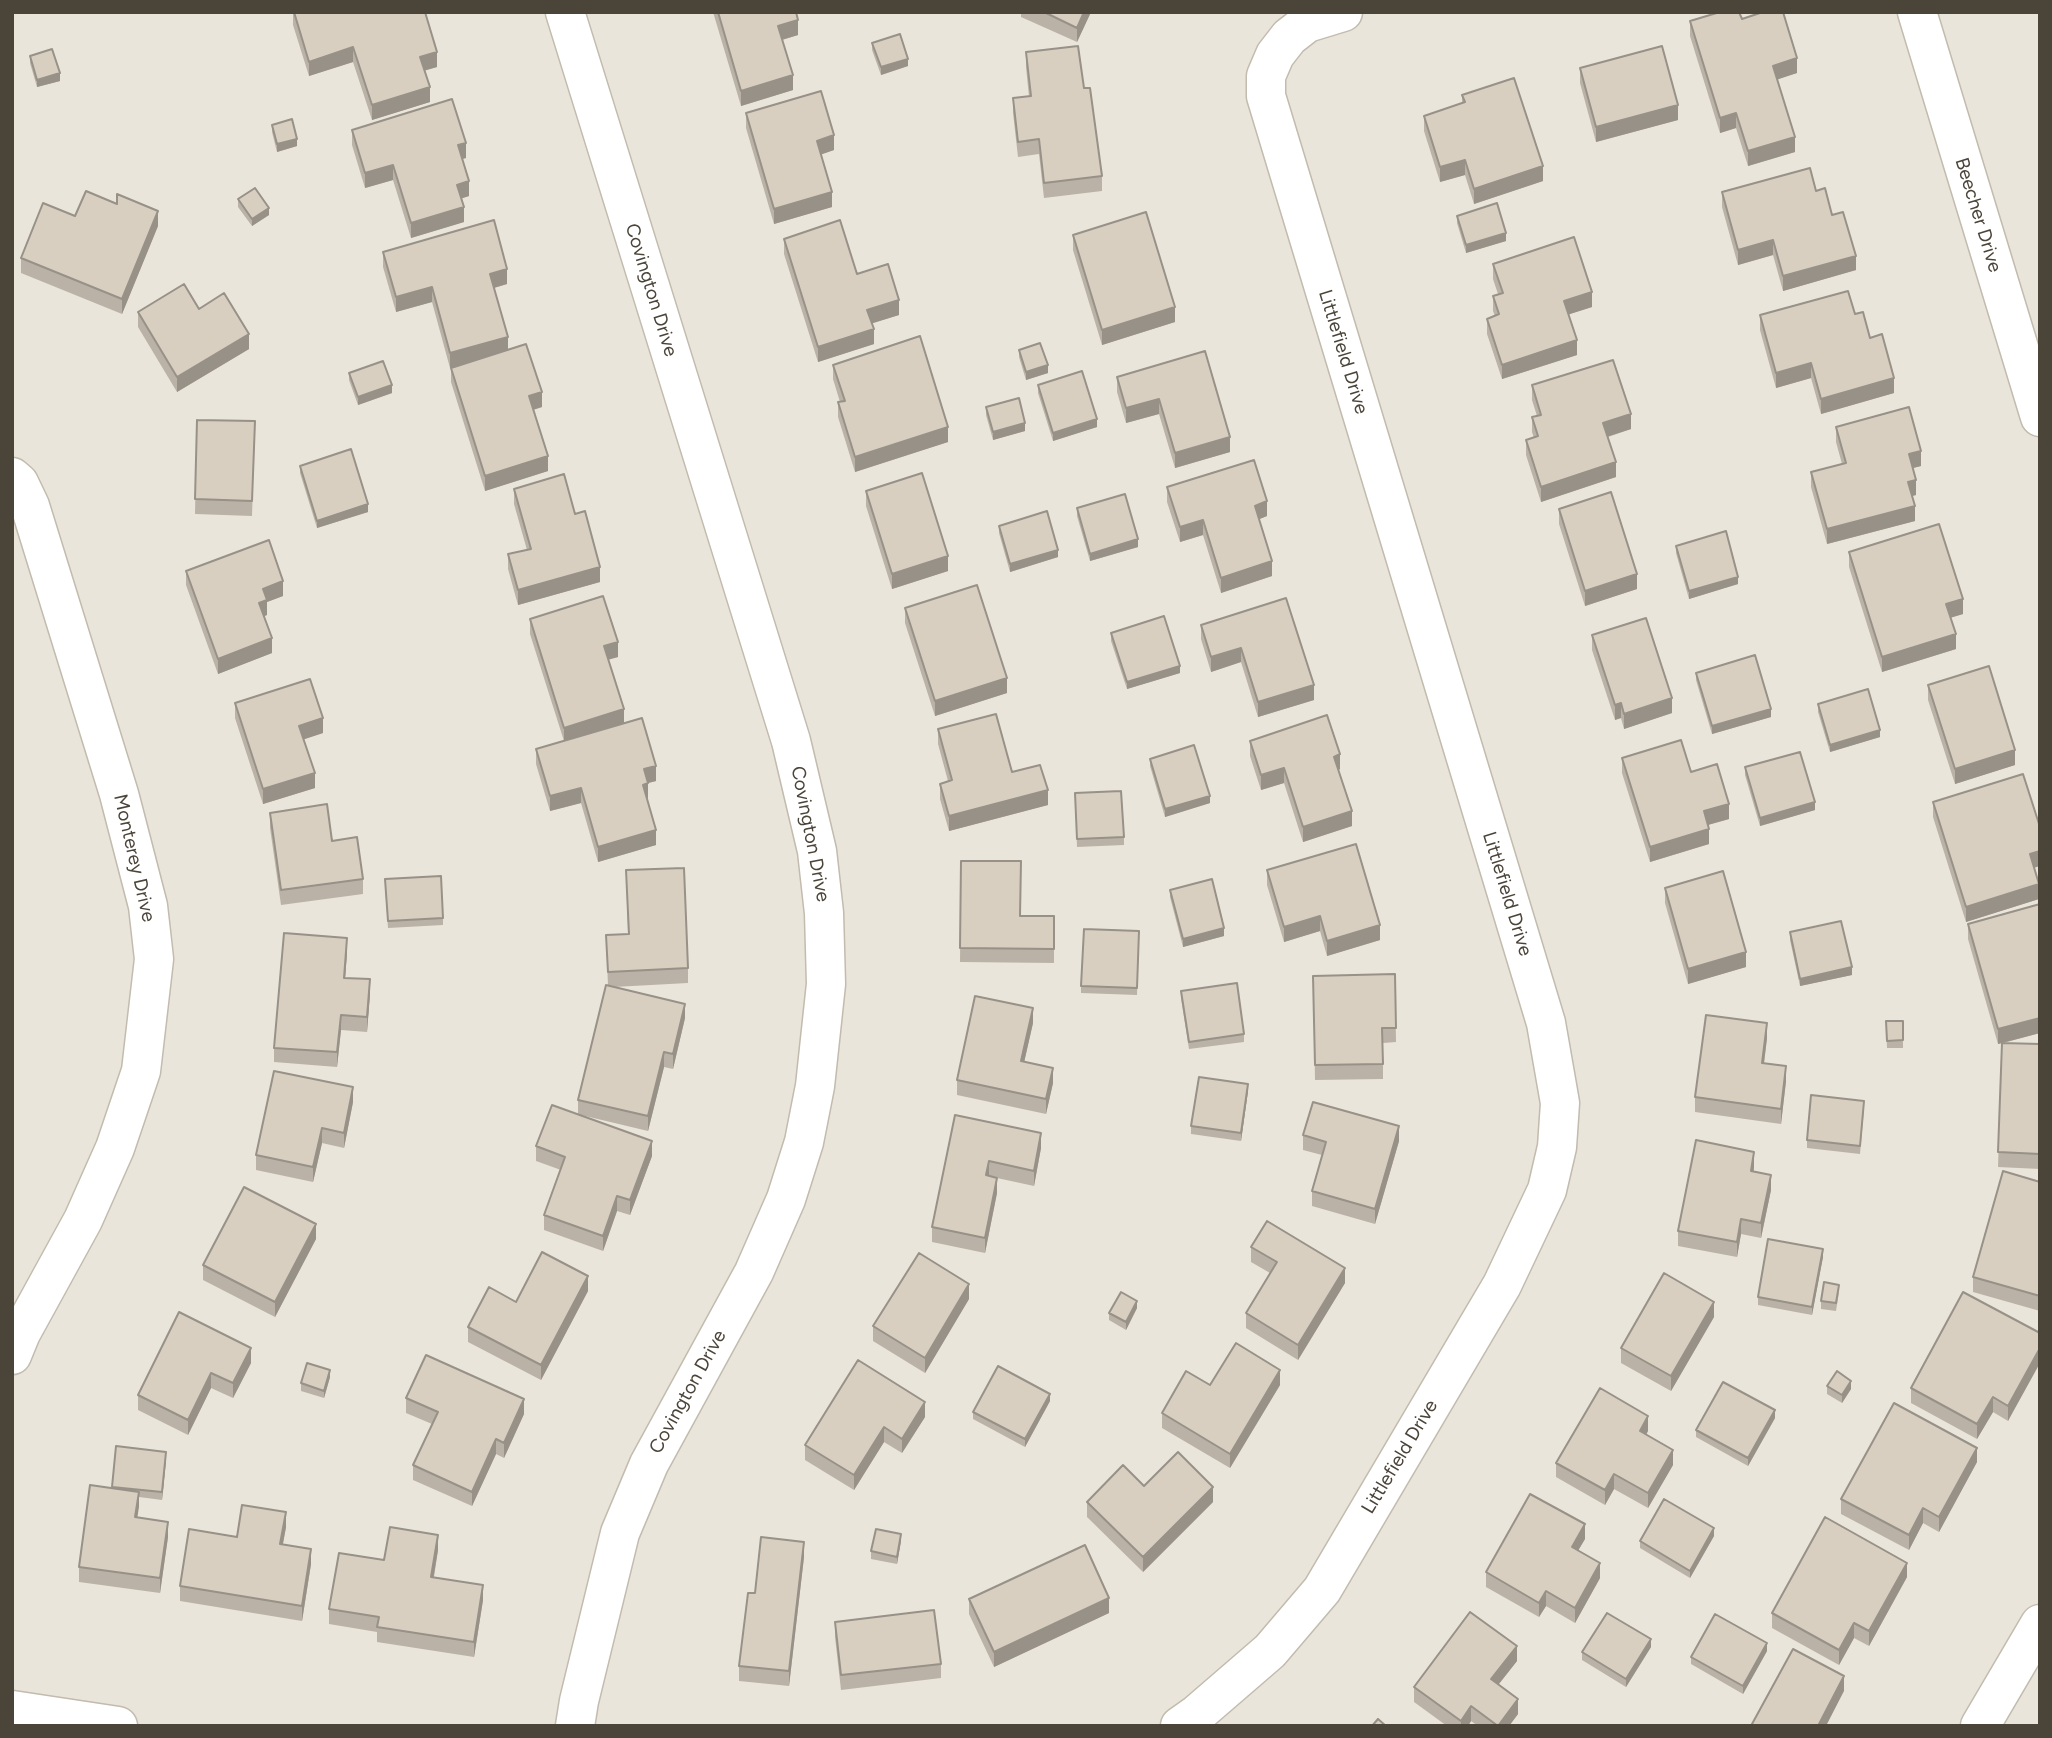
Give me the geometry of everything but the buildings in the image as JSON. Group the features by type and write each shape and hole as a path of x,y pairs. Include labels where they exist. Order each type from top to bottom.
{"street":[{"name":"Covington Drive","path":"565,12 791,741 817,851 824,913 826,984 815,1086 804,1142 786,1199 754,1272 649,1464 620,1533 575,1726"},
{"name":"Littlefield Drive","path":"1180,1726 1270,1651 1322,1590 1502,1285 1547,1190 1557,1147 1560,1103 1546,1023 1266,96 1266,76 1275,55 1289,37 1307,23 1343,12"},
{"name":"Beecher Drive","path":"1917,12 2040,417"},
{"name":"Monterey Drive","path":"12,477 19,483 30,506 119,794 148,906 154,959 141,1071 115,1148 83,1220 12,1355"},
{"path":"1980,1726 2040,1624"},
{"path":"12,1710 118,1726"}],"shaded area":[{"path":"12,12 2040,12 2040,1726 12,1726"}]}
